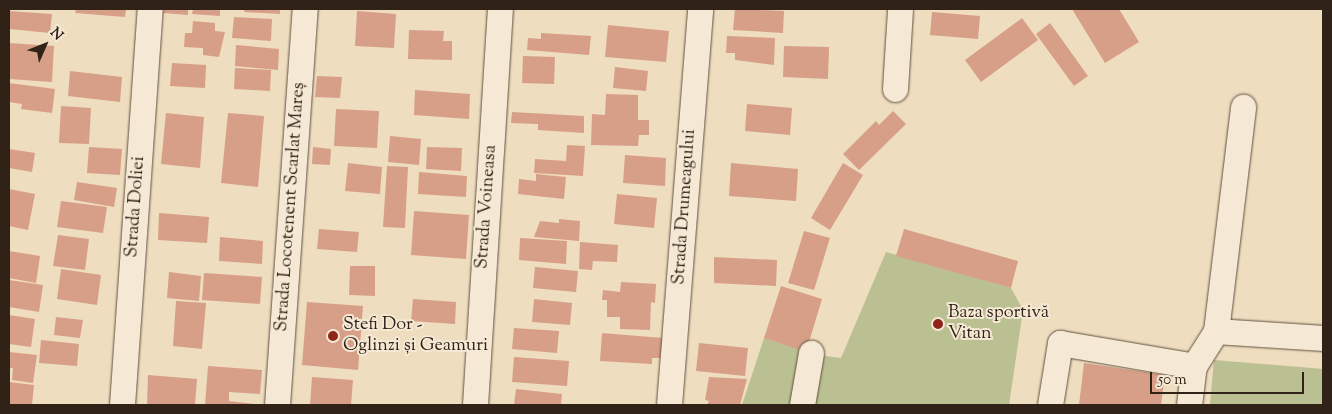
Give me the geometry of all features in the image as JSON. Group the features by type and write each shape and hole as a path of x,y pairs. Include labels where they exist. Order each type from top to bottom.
{"street":[{"name":"Strada Doliei","path":"122,405 150,9"},
{"name":"Strada Locotenent Scarlat Mareș","path":"277,405 305,9"},
{"name":"Strada Voineasa","path":"475,405 500,9"},
{"name":"Strada Drumeagului","path":"669,405 700,9"},
{"path":"895,89 900,9"},
{"path":"1189,405 1194,366 1216,331 1243,107"},
{"path":"1216,331 1323,338"},
{"path":"1050,405 1060,343 1194,366"},
{"path":"802,405 811,353"}],"green space":[{"name":"Baza sportivă Vitan","path":"886,252 1011,288 1023,310 1009,405 742,405 764,338 819,355 841,358"},
{"path":"1214,360 1323,369 1323,405 1210,405"}],"building":[{"path":"76,9 126,9 125,17 75,13"},
{"path":"164,9 188,9 188,15 163,13"},
{"path":"193,9 220,9 220,16 192,14"},
{"path":"245,9 280,9 280,14 244,12"},
{"path":"735,9 784,11 783,33 733,30"},
{"path":"1072,9 1119,9 1139,42 1105,63"},
{"path":"9,11 52,14 50,33 9,29"},
{"path":"357,11 396,14 394,48 355,46"},
{"path":"932,12 980,16 978,39 930,35"},
{"path":"234,17 272,19 271,41 232,38"},
{"path":"1022,18 1038,40 981,82 965,60"},
{"path":"193,21 215,23 215,31 225,32 219,57 203,55 203,48 184,47 185,33 192,33"},
{"path":"1050,23 1088,76 1074,86 1036,34"},
{"path":"608,25 669,31 666,62 605,57"},
{"path":"409,30 444,31 443,41 452,41 452,60 408,59"},
{"path":"541,33 591,36 589,55 527,50 528,38 541,39"},
{"path":"727,36 775,38 774,65 735,60 735,53 726,53"},
{"path":"9,43 54,46 52,82 9,79"},
{"path":"236,45 279,49 278,70 235,66"},
{"path":"784,46 829,47 828,79 783,77"},
{"path":"523,56 555,57 554,84 522,83"},
{"path":"172,63 206,65 205,88 170,86"},
{"path":"615,67 648,71 646,91 613,88"},
{"path":"235,68 271,70 270,91 234,89"},
{"path":"70,71 122,77 120,102 68,96"},
{"path":"317,76 342,77 340,98 315,97"},
{"path":"9,83 55,89 52,113 21,109 22,104 9,102"},
{"path":"415,90 470,94 469,119 414,115"},
{"path":"606,94 638,95 638,120 649,120 649,135 639,135 638,146 591,145 592,114 605,115"},
{"path":"747,104 792,108 790,135 745,131"},
{"path":"61,106 91,108 89,144 59,143"},
{"path":"336,109 379,111 377,148 334,146"},
{"path":"893,111 906,124 859,170 843,154 876,121 879,125"},
{"path":"512,112 584,116 584,133 538,130 538,124 511,123"},
{"path":"166,113 204,117 200,168 161,164"},
{"path":"228,113 264,116 258,187 221,183"},
{"path":"390,136 421,139 419,165 388,162"},
{"path":"567,145 585,146 583,176 534,173 535,159 566,161"},
{"path":"89,147 122,149 120,175 87,173"},
{"path":"313,147 331,149 330,165 312,164"},
{"path":"427,147 462,148 461,171 426,169"},
{"path":"9,149 35,153 32,172 9,168"},
{"path":"625,155 666,158 665,186 623,183"},
{"path":"348,163 382,167 380,194 345,191"},
{"path":"731,163 798,169 796,201 729,196"},
{"path":"843,163 863,175 830,230 811,218"},
{"path":"387,166 408,167 405,228 383,227"},
{"path":"419,172 467,176 466,197 418,194"},
{"path":"536,174 566,177 564,199 518,194 519,179 536,181"},
{"path":"77,182 117,188 114,207 74,200"},
{"path":"9,189 35,194 28,230 9,226"},
{"path":"617,194 657,198 654,228 614,224"},
{"path":"61,201 107,207 103,233 57,227"},
{"path":"414,211 469,215 466,259 411,255"},
{"path":"159,213 209,217 207,243 158,240"},
{"path":"559,219 580,221 579,241 534,237 540,221 559,223"},
{"path":"319,229 359,232 357,252 317,249"},
{"path":"904,229 1018,261 1011,288 896,256"},
{"path":"804,231 830,238 814,290 788,283"},
{"path":"58,235 89,239 85,270 53,266"},
{"path":"220,237 263,241 262,264 219,261"},
{"path":"520,238 567,241 566,264 519,260"},
{"path":"580,242 618,245 617,262 593,261 592,270 579,269"},
{"path":"9,251 40,256 36,283 9,278"},
{"path":"714,257 777,260 776,286 714,283"},
{"path":"350,266 375,266 375,296 349,295"},
{"path":"535,267 578,271 576,292 533,288"},
{"path":"61,269 101,275 97,305 57,299"},
{"path":"169,272 201,276 199,301 167,298"},
{"path":"204,273 262,277 260,304 202,300"},
{"path":"9,280 43,285 39,312 9,307"},
{"path":"621,282 656,284 655,303 651,302 650,330 620,329 620,317 607,317 607,300 602,300 603,290 620,292"},
{"path":"781,286 822,299 806,352 764,338"},
{"path":"413,299 456,302 455,324 411,321"},
{"path":"534,299 572,303 570,325 532,322"},
{"path":"176,301 206,303 202,349 173,346"},
{"name":"Stefi Dor - Oglinzi și Geamuri","path":"307,302 363,306 358,370 302,365"},
{"path":"9,315 35,319 31,347 9,344"},
{"path":"56,317 83,320 80,338 54,335"},
{"path":"514,328 559,331 557,353 512,349"},
{"path":"602,333 663,338 662,358 652,358 652,364 600,361"},
{"path":"41,340 79,344 77,366 39,363"},
{"path":"699,343 748,348 745,376 696,371"},
{"path":"9,352 37,355 33,383 12,380 13,368 9,368"},
{"path":"514,357 569,361 567,386 512,382"},
{"path":"1084,363 1165,375 1161,405 1079,405"},
{"path":"208,366 262,370 260,394 229,392 229,401 263,405 205,405"},
{"path":"148,375 197,379 195,405 147,405"},
{"path":"312,377 353,380 351,405 310,405"},
{"path":"709,377 747,379 740,405 707,405 709,401 705,400"},
{"path":"9,382 34,385 32,405 9,405"},
{"path":"516,389 562,394 561,405 514,405"}],"place":[{"name":"Baza sportivă Vitan","path":"938,324"},
{"name":"Stefi Dor - Oglinzi și Geamuri","path":"333,336"}]}
